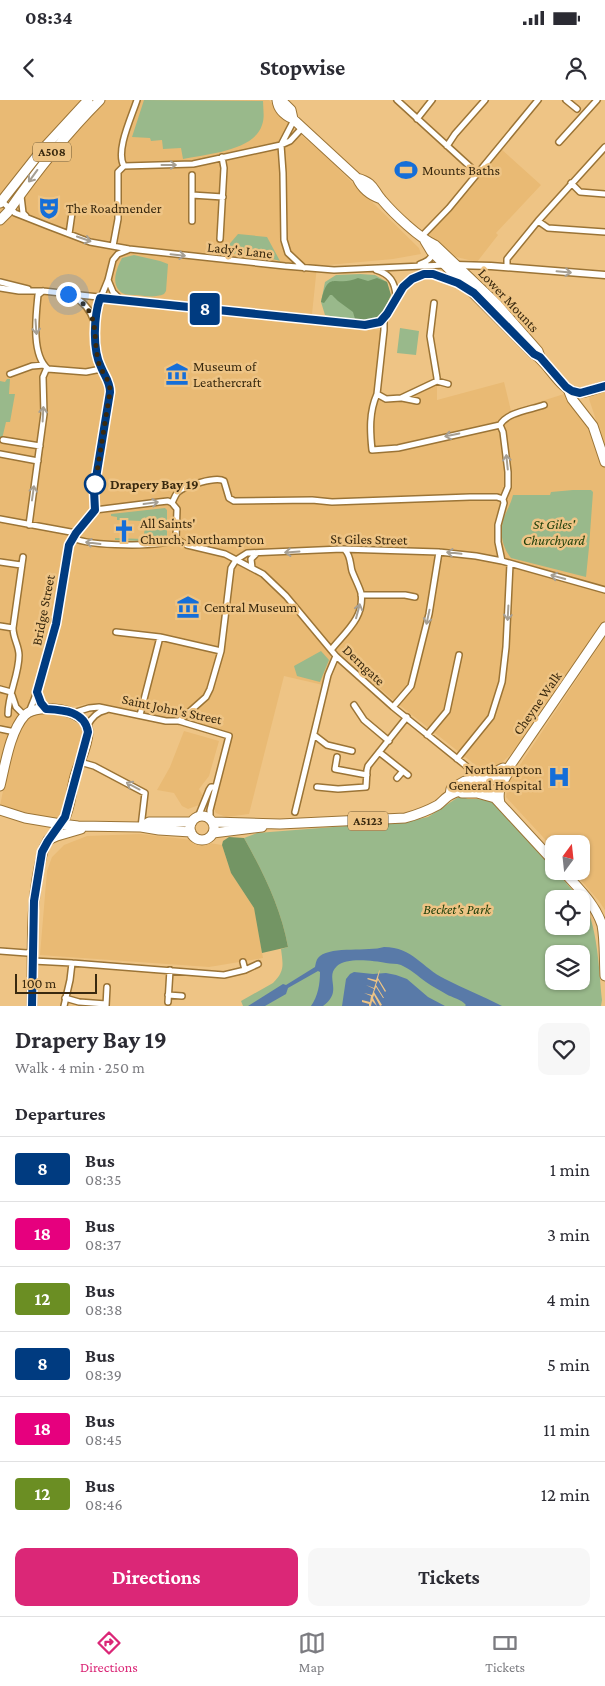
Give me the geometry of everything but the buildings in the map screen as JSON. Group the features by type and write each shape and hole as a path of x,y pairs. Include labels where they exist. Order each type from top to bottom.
{"main road":[{"name":"A508","path":"0,199 13,188 41,151 88,100"},
{"name":"A508","path":"0,220 74,125 100,100"},
{"path":"277,100 278,106 285,116 294,120 357,178 366,180 377,191 381,199 423,239 431,251 451,265"},
{"path":"281,100 291,110 294,120"},
{"path":"423,239 435,245 451,265"},
{"name":"Lower Mounts","path":"451,265 466,274 507,315 538,351 540,357"},
{"name":"Lower Mounts","path":"451,265 466,285 534,354 540,357 568,389 572,399 587,418"},
{"path":"568,389 575,392 584,392 605,386"},
{"path":"584,392 582,403 587,418 595,430 605,461"},
{"name":"Cheyne Walk","path":"453,794 451,788 465,781 499,777 505,773 605,627"},
{"name":"Saint John's Street","path":"27,714 46,709 73,713"},
{"path":"32,1006 34,901 42,852 61,824 68,809 87,740 87,726 82,718 73,713"},
{"name":"Bridge Street","path":"0,785 15,732 27,714"},
{"path":"498,801 500,787 510,765"},
{"path":"480,780 545,852"},
{"path":"453,794 477,793 498,801"},
{"name":"A5123","path":"213,833 280,824 405,818 420,814 453,794"},
{"path":"68,809 70,817 74,820 91,826"},
{"path":"0,810 25,818 61,824 141,827 191,832 200,839 209,837 213,833 214,827 211,820 202,816 195,819 149,822 141,827"},
{"path":"191,832 195,819"},
{"name":"A5123","path":"211,820 280,824"},
{"path":"48,841 70,831 91,826"},
{"path":"571,880 587,898 602,925 605,976"}],"street":[{"path":"113,246 118,219 118,172 122,167 121,157 126,131 138,100"},
{"path":"397,100 478,173"},
{"path":"417,119 432,100"},
{"path":"447,146 485,100"},
{"path":"423,239 538,100"},
{"path":"566,100 577,109"},
{"path":"558,142 597,100"},
{"path":"294,120 281,145 284,240 288,253 305,268"},
{"path":"122,167 193,164 281,145 290,141 302,128"},
{"path":"507,267 507,259 538,221 605,147"},
{"path":"220,239 224,168 222,157"},
{"path":"192,175 192,222"},
{"path":"571,183 580,192 605,194"},
{"path":"21,193 23,213 27,218"},
{"path":"192,195 222,197"},
{"name":"Lady's Lane","path":"0,199 15,213 27,218 90,242 129,249 305,268 343,270 451,265"},
{"path":"69,234 72,213"},
{"path":"538,221 548,228 605,232"},
{"path":"0,519 74,536 82,542 144,544 169,542 176,539 177,509 168,501 95,510 94,490 110,392 110,383 101,369 97,351 95,326 97,307 108,280 114,258 129,249"},
{"path":"415,266 426,262 432,254 431,251"},
{"path":"451,265 507,267 605,275"},
{"path":"466,285 466,274 470,268 476,265"},
{"path":"374,269 392,279 396,297"},
{"path":"0,282 34,290 346,324 376,324 384,318 396,297 408,282 424,274 445,277 474,293"},
{"path":"108,280 113,292 121,300"},
{"path":"0,288 19,291 34,290"},
{"path":"29,525 44,414 43,377 46,367 40,356 35,327 38,295 43,291"},
{"path":"68,294 83,303 91,314 95,326"},
{"path":"434,303 430,336 437,381"},
{"path":"384,318 377,394 373,402 371,418 372,450 398,448 500,425 508,417 544,405"},
{"path":"10,374 32,366 86,372 101,369"},
{"path":"28,368 37,369 43,377"},
{"path":"401,398 437,381 448,384"},
{"path":"377,394 386,399 401,398 417,401"},
{"path":"500,425 503,432 508,472 508,487 503,499 504,503 498,530 502,561"},
{"path":"3,440 40,446"},
{"path":"0,454 38,460"},
{"path":"172,503 176,494 184,488 215,478 222,479 229,498 234,501 316,502 497,496 503,499"},
{"name":"Bridge Street","path":"27,714 37,692 56,624 67,551 74,536 95,510"},
{"name":"Derngate","path":"176,539 187,545 216,551 263,574 286,596 336,656 480,780"},
{"path":"331,650 358,616 361,595 349,556 345,550"},
{"name":"St Giles Street","path":"236,560 247,553 345,550 439,552 502,561 605,590"},
{"path":"393,707 411,686 429,614 439,552"},
{"path":"252,568 251,560 257,553"},
{"path":"8,714 8,704 19,654 13,628 23,557"},
{"path":"179,721 206,697 210,689 221,650 231,568 236,560"},
{"path":"0,562 21,565"},
{"path":"457,759 491,717 502,682 506,647 510,564"},
{"path":"361,595 404,595 415,598"},
{"path":"0,626 13,628"},
{"path":"116,632 160,637 221,650"},
{"path":"140,715 160,637"},
{"path":"428,734 447,711 459,655"},
{"path":"295,812 328,675 336,656"},
{"path":"0,689 11,692"},
{"path":"11,692 16,707 27,714"},
{"path":"37,692 41,703 46,709"},
{"path":"354,706 364,720 389,740"},
{"name":"Saint John's Street","path":"73,713 99,707 166,721 179,721 229,736 215,787"},
{"name":"Saint John's Street","path":"87,726 99,712 109,710"},
{"path":"317,787 338,789 366,787 368,766 407,717"},
{"path":"0,729 15,732"},
{"path":"314,736 327,745 352,751"},
{"path":"379,752 408,775"},
{"path":"337,757 335,769 367,775"},
{"path":"80,762 94,766 145,793 141,827"},
{"path":"397,778 403,771"},
{"path":"195,819 209,790 215,787"},
{"path":"211,820 210,810 215,787"},
{"path":"0,951 27,953 33,950"},
{"path":"33,961 224,975 245,970 258,964"},
{"path":"243,962 245,970"},
{"path":"64,1006 72,963"},
{"path":"168,1002 170,970"},
{"path":"65,998 79,1002 106,1005 107,987"},
{"path":"168,995 182,996"}],"shaded area":[{"path":"0,100 269,100 295,130 321,152 419,248 421,254 393,259 317,266 311,324 380,330 380,364 377,394 386,399 401,398 437,381 437,400 504,382 511,411 564,394 589,424 603,454 605,466 605,622 594,645 542,721 497,767 483,771 392,699 336,650 323,685 284,676 249,814 226,817 216,813 213,808 232,733 125,708 86,704 70,707 66,716 82,727 83,736 59,820 0,806 4,786 0,785"},
{"path":"500,148 541,185 496,233 498,235 477,262 448,255 427,235"},
{"path":"605,392 605,447 589,399 591,396"},
{"name":"Northampton General Hospital","path":"605,637 605,910 581,880 590,880 590,835 545,835 545,839 506,797 508,783"},
{"path":"184,731 219,741 209,776 199,789 203,796 202,801 199,805 188,809 182,806 174,793 157,790 170,767"},
{"path":"140,834 222,845 231,873 254,908 263,958 209,967 40,955 47,871 52,857 64,845 87,836"}],"green space":[{"path":"144,100 263,101 262,125 250,141 240,146 183,159 181,148 163,149 162,140 151,141 150,138 132,137"},
{"path":"238,234 267,237 280,261 251,255 221,254"},
{"path":"134,255 168,264 166,291 164,294 154,296 129,295 122,293 118,289 115,280 120,261 122,258"},
{"path":"336,275 375,275 387,282 389,296 381,312 368,320 351,320 325,315 321,302 325,282"},
{"path":"358,278 368,281 377,278 387,282 391,295 383,313 371,321 355,319 353,312 332,295 324,303 321,302 327,285 330,282 350,281"},
{"path":"400,328 419,331 416,355 397,353"},
{"path":"7,379 10,379 9,394 15,394 10,422 6,422 2,439 0,438 0,381 5,382"},
{"name":"St Giles' Churchyard","path":"591,490 593,492 586,577 511,558 503,543 502,526 513,495 550,495 551,492"},
{"path":"165,508 167,510 167,537 144,541 115,540 115,538 143,539 145,528 141,527 142,521 117,520 117,517 111,516 111,514"},
{"path":"321,651 329,660 320,682 297,676 294,666"},
{"name":"Becket's Park","path":"460,796 468,799 493,801 545,859 545,880 564,880 572,890 545,890 545,935 590,935 590,917 597,947 601,1006 243,1006 241,1001 277,979 282,967 281,949 288,947 281,918 258,864 244,838 257,833 410,821 428,817"},
{"path":"229,837 244,838 251,851 276,904 288,947 262,953 254,908 231,873 222,845 223,841"}],"water":[{"path":"384,947 403,950 445,979 502,1006 465,1006 462,1001 446,994 401,965 361,960 347,961 337,966 332,975 332,995 323,1006 311,1006 319,985 320,972 318,971 288,988 286,994 265,1006 248,1006 315,967 318,958 326,953"},
{"path":"354,972 386,973 407,979 428,997 445,1006 342,1006 346,979"}],"pier":[{"path":"380,970 378,978 386,991 378,980 376,985 384,998 376,987 374,992 382,1005 380,1006 374,995 373,998 377,1006 372,1001 371,1006 369,1006 369,1004 362,1002 362,1000 370,1002 371,996 364,993 372,995 374,989 366,985 374,988 376,982 367,979 376,980"}],"bus line":[{"name":"8","path":"32,1006 34,901 42,852 65,817 88,732 87,726 80,716 73,713 46,709 41,703 37,692 56,624 67,551 76,533 95,510 94,490 110,392 110,383 100,366 96,342 96,315 100,298 365,325 380,322 403,287 412,279 424,274 433,274 458,283 474,293 534,354 540,357 568,389 580,393 605,386"}],"place":[{"name":"Mounts Baths","path":"406,170"},
{"name":"The Roadmender","path":"49,208"},
{"name":"Museum of Leathercraft","path":"177,374"},
{"name":"Drapery Bay 19","path":"95,484"},
{"name":"All Saints' Church, Northampton","path":"124,531"},
{"name":"Central Museum","path":"188,607"},
{"name":"Northampton General Hospital","path":"559,777"}],"route":[{"path":"68,294 83,303 93,318 100,366 110,383 95,484"}]}
